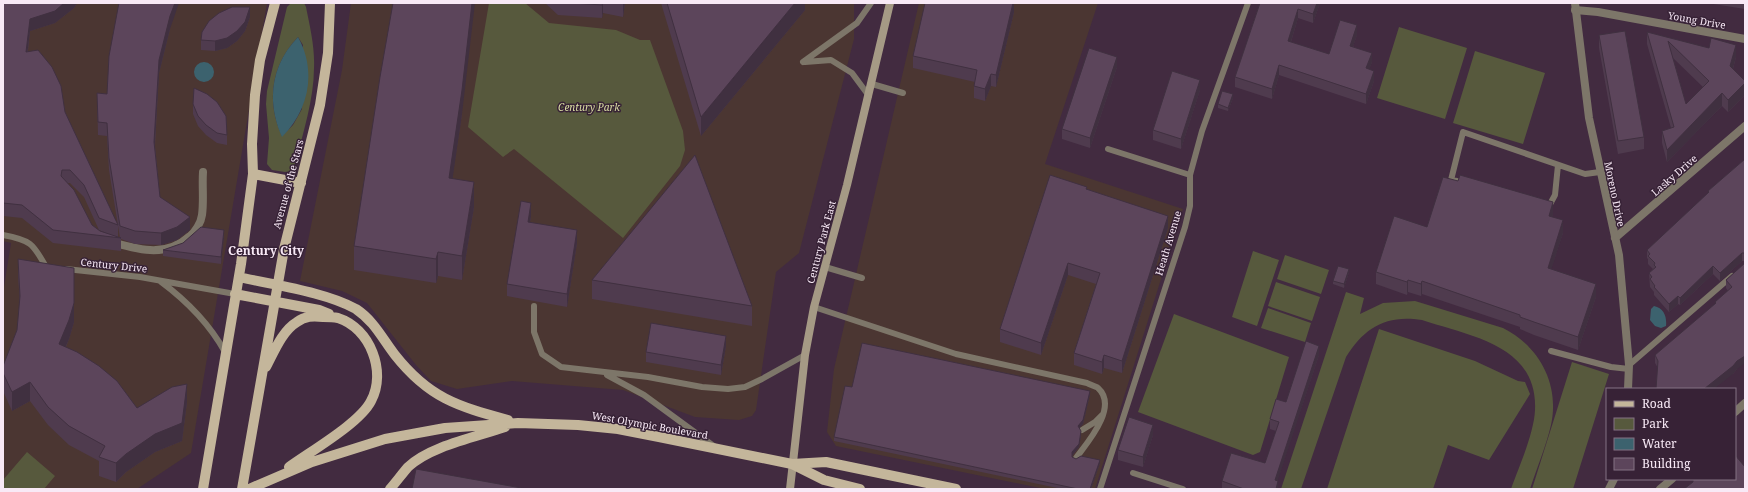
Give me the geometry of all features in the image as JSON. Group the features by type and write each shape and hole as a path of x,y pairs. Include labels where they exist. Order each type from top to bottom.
{"main road":[{"path":"203,489 239,277 253,174 252,144 255,95 260,60 275,3"},
{"name":"Avenue of the Stars","path":"242,489 287,235 315,131 329,42 330,3"},
{"name":"Century Park East","path":"790,489 805,355 814,307 872,84 890,3"},
{"path":"253,174 301,183"},
{"path":"239,277 319,295 341,302 371,320 410,372 429,390 446,400 471,410 518,423"},
{"path":"235,294 319,310 352,325 365,339 374,355 378,370 377,384 372,400 356,420 276,476"},
{"path":"262,374 283,336 296,322 306,317 338,318"},
{"path":"390,489 409,467 432,453 518,423"},
{"name":"West Olympic Boulevard","path":"249,489 276,476 330,455 385,439 445,428 518,423 598,427 792,464 826,462 956,489"},
{"name":"West Olympic Boulevard","path":"792,464 824,480 860,489"}],"street":[{"name":"Young Drive","path":"1575,7 1745,39"},
{"name":"Moreno Drive","path":"1575,7 1589,118 1620,263 1629,367 1628,388"},
{"name":"Lasky Drive","path":"1615,238 1631,226 1745,126"},
{"path":"102,239 134,249 162,251 180,245 194,233 202,217 203,172"},
{"path":"1736,411 1745,403"},
{"path":"1609,489 1614,480"},
{"path":"1660,489 1671,480"}],"lane":[{"path":"869,96 852,73 831,60 803,62 857,23 871,3"},
{"name":"Heath Avenue","path":"1100,489 1185,227 1190,206 1190,175 1202,131 1248,3"},
{"path":"872,84 903,93"},
{"path":"1465,184 1451,180 1463,132 1585,174 1600,172"},
{"path":"1108,149 1190,175"},
{"path":"1541,204 1549,206 1555,196 1558,165"},
{"path":"3,235 24,239 38,252 46,267 54,268"},
{"path":"825,267 862,278"},
{"name":"Century Drive","path":"62,269 159,280 235,294"},
{"path":"1551,351 1611,367 1629,367 1739,270"},
{"path":"159,280 200,315 226,353"},
{"path":"534,306 534,332 542,354 561,367 648,377 702,387 728,388 745,387 805,355"},
{"path":"814,307 956,354 1087,384 1098,388 1104,397 1104,412 1098,429 1076,458"},
{"path":"604,373 644,395 718,449"},
{"path":"1082,430 1095,422 1104,412"},
{"path":"1133,473 1183,489"}],"shaded area":[{"path":"3,3 267,3 191,453 137,489 3,489 3,293 11,243 3,241"},
{"path":"351,3 854,3 854,39 799,253 776,272 756,410 752,416 739,420 695,417 623,390 512,381 457,389 431,381 416,365 367,303 342,291 300,281 342,70"},
{"path":"919,3 1098,3 1045,164 1183,209 1095,489 1045,489 836,446 827,432 834,369"}],"green space":[{"path":"291,3 304,3 306,7 313,45 314,80 305,127 296,162 291,171 285,172 272,170 267,164 269,138 266,104 267,91 287,7","holes":["298,37 303,45 302,109 293,125 282,136 274,110 274,84 277,72 289,48"]},
{"name":"Century Park","path":"489,3 525,3 549,23 616,30 640,40 650,40 683,131 685,150 680,166 623,238 514,149 503,157 468,127"},
{"path":"1399,27 1467,48 1445,119 1377,98"},
{"path":"1475,51 1545,73 1523,144 1453,123"},
{"path":"1253,251 1279,260 1257,326 1232,317"},
{"path":"1285,255 1329,270 1321,294 1277,279"},
{"path":"1276,282 1320,297 1312,321 1268,306"},
{"path":"1346,292 1364,298 1360,314 1383,303 1415,301 1503,328 1527,345 1544,368 1552,395 1553,410 1549,433 1530,489 1511,489 1526,450 1534,419 1535,410 1533,388 1525,371 1513,357 1480,338 1422,320 1397,319 1377,325 1368,331 1360,338 1346,357 1301,489 1281,489"},
{"path":"1268,308 1311,323 1305,342 1261,328"},
{"path":"1174,314 1289,357 1260,452 1253,455 1138,412"},
{"path":"1379,329 1475,361 1518,381 1525,382 1530,394 1489,460 1448,445 1433,489 1327,489"},
{"path":"1572,362 1609,374 1573,489 1532,489"},
{"path":"27,452 55,476 44,489 3,489 3,480"}],"water":[{"path":"298,37 304,50 307,63 307,90 299,115 282,137 274,110 274,84 282,59"},
{"path":"204,62 211,65 214,72 211,79 204,82 197,79 194,72 197,65"},
{"path":"1654,306 1664,313 1666,326 1661,328 1655,326 1650,320 1651,309"}],"building":[{"path":"3,3 64,3 55,11 30,19 26,52 38,50 52,67 61,86 65,112 118,225 99,218 84,185 70,170 62,170 61,176 74,190 92,225 100,231 121,238 53,230 22,205 3,203"},
{"path":"119,3 175,3 170,16 159,60 154,142 160,197 190,217 177,227 161,233 135,231 120,226 109,158 107,123 98,122 97,93 107,94 109,56"},
{"path":"393,3 472,3 462,90 449,178 474,182 462,256 438,252 436,259 354,246"},
{"path":"572,3 603,3 602,5"},
{"path":"667,3 795,3 701,117"},
{"path":"925,3 1013,3 996,75 991,74 985,89 974,86 977,70 913,56"},
{"path":"1260,3 1317,3 1313,14 1298,9 1288,41 1329,54 1340,20 1357,25 1350,46 1372,53 1366,68 1374,71 1366,94 1279,65 1272,89 1235,77"},
{"path":"232,7 250,7 245,22 237,31 227,38 215,41 201,40 202,32 209,21 219,13"},
{"path":"1625,31 1644,137 1618,141 1599,35"},
{"path":"1647,32 1709,48 1711,38 1736,45 1730,66 1745,81 1745,83 1728,100 1722,93 1667,150 1662,131 1674,127","holes":["1668,41 1709,81 1686,104"]},
{"path":"1089,48 1117,57 1090,138 1062,129"},
{"path":"1172,71 1200,80 1181,139 1153,130"},
{"path":"194,88 207,94 217,102 226,116 227,135 217,133 206,125 198,116 193,104"},
{"path":"1222,91 1233,94 1228,108 1218,104"},
{"path":"695,155 752,306 592,280"},
{"path":"1745,159 1745,253 1742,253 1720,273 1713,266 1680,298 1678,296 1669,304 1654,287 1655,286 1650,279 1652,277 1649,273 1656,267 1654,265 1655,263 1648,256 1650,254 1647,250 1709,192 1708,191"},
{"path":"1050,175 1087,187 1086,189 1168,216 1122,361 1104,355 1102,362 1074,353 1100,273 1068,263 1041,343 1000,329"},
{"path":"1460,175 1553,202 1549,216 1563,220 1548,268 1596,284 1578,337 1422,281 1421,284 1408,280 1407,282 1376,272 1394,216 1427,227 1443,177 1458,181"},
{"path":"521,201 531,203 528,222 577,230 567,294 507,284"},
{"path":"201,227 224,230 221,257 163,250 183,243"},
{"path":"18,259 74,268 74,303 59,344 77,352 99,366 117,381 137,408 172,387 187,384 182,423 155,434 126,454 116,463 99,457 105,446 69,426 48,407 30,382 12,392 3,373 3,366 17,330 20,296"},
{"path":"1745,263 1745,356 1705,388 1656,388 1658,361 1655,355 1716,303 1715,302 1732,287 1726,280"},
{"path":"1338,266 1349,269 1344,284 1333,281"},
{"path":"651,323 726,336 721,365 646,352"},
{"path":"1306,341 1319,346 1275,480 1278,481 1276,489 1244,489 1222,481 1231,453 1265,463 1279,422 1270,419 1276,399 1286,402"},
{"path":"862,343 1090,391 1083,420 1078,426 1081,431 1079,444 1072,452 1072,457 1076,459 1081,456 1100,460 1090,489 1078,489 834,437 845,386 852,387"},
{"path":"1129,417 1153,425 1143,457 1118,450"},
{"path":"1736,456 1745,467 1745,489 1684,489 1693,482 1693,480 1736,480"},
{"path":"416,469 527,489 412,489"}],"district":[{"name":"Century City","path":"266,250"}]}
